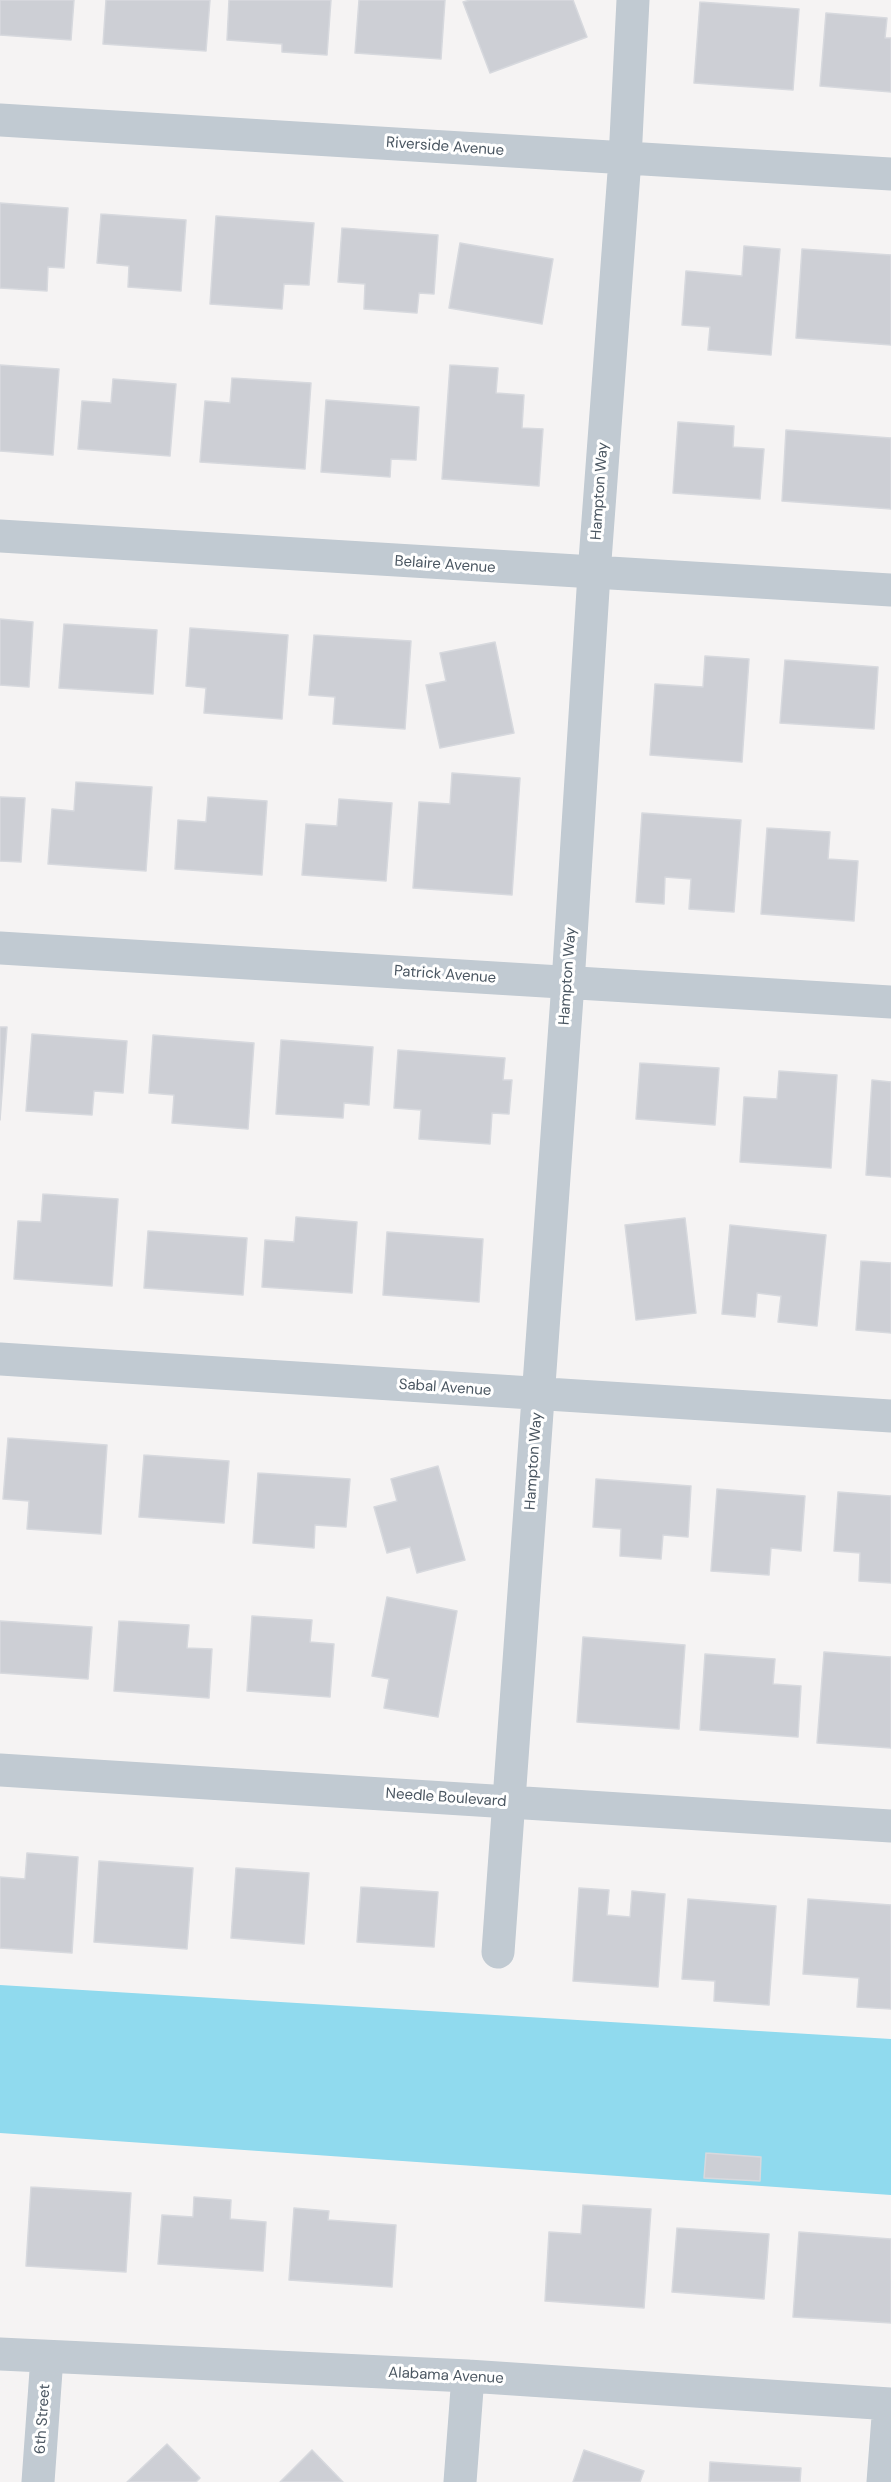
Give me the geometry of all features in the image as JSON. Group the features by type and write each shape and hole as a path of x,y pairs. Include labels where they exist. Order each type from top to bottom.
{"street":[{"name":"Hampton Way","path":"498,1952 625,159 633,0"},
{"name":"Riverside Avenue","path":"0,120 891,174"},
{"name":"Belaire Avenue","path":"0,536 594,574 891,590"},
{"name":"Patrick Avenue","path":"0,948 891,1002"},
{"name":"Sabal Avenue","path":"0,1359 891,1416"},
{"name":"Needle Boulevard","path":"0,1770 891,1826"},
{"name":"Alabama Avenue","path":"0,2354 468,2376 890,2404"},
{"name":"6th Street","path":"38,2482 47,2357"},
{"path":"460,2482 468,2376"},
{"path":"883,2482 890,2404"}],"water":[{"path":"0,1985 891,2039 891,2195 0,2133"}],"building":[{"path":"0,0 74,0 71,40 0,35"},
{"path":"106,0 210,0 206,51 103,44"},
{"path":"229,0 331,0 327,55 282,52 282,44 227,40"},
{"path":"359,0 445,0 441,59 355,53"},
{"path":"470,0 573,0 587,37 490,73 463,2"},
{"path":"700,2 799,9 793,90 694,83"},
{"path":"826,13 887,18 885,38 891,38 891,92 820,86"},
{"path":"0,203 68,208 64,268 48,267 47,291 0,288"},
{"path":"101,214 186,220 181,291 128,287 129,266 97,263"},
{"path":"216,216 314,223 309,285 284,284 282,309 210,304"},
{"path":"342,228 438,235 434,294 419,293 417,313 364,309 365,284 338,282"},
{"path":"460,243 553,259 542,324 449,308"},
{"path":"744,246 780,249 771,355 708,350 710,327 682,325 686,271 742,276"},
{"path":"802,249 891,255 891,345 796,338"},
{"path":"0,365 59,369 53,455 0,451"},
{"path":"450,365 498,368 496,393 524,395 522,428 543,429 539,486 442,479"},
{"path":"232,378 311,383 305,469 200,462 205,401 230,403"},
{"path":"113,379 176,384 170,456 78,449 82,401 111,403"},
{"path":"326,400 419,407 416,460 391,459 390,477 321,472"},
{"path":"678,422 734,426 733,447 764,449 760,499 673,493"},
{"path":"786,430 891,438 891,509 782,501"},
{"path":"0,619 33,622 29,687 0,685"},
{"path":"64,624 157,630 153,694 59,688"},
{"path":"190,628 288,635 282,719 204,713 206,688 186,686"},
{"path":"314,635 411,641 405,729 333,724 335,697 309,695"},
{"path":"495,642 514,733 440,748 426,685 446,681 440,653"},
{"path":"705,656 749,659 742,762 650,755 655,684 703,687"},
{"path":"785,660 878,667 874,729 780,723"},
{"path":"452,773 520,778 512,895 413,888 419,802 450,804"},
{"path":"76,782 152,787 146,871 48,864 52,809 74,811"},
{"path":"0,797 25,798 21,862 0,861"},
{"path":"208,797 267,801 262,875 175,869 178,820 206,822"},
{"path":"339,799 392,803 386,881 302,875 306,824 337,826"},
{"path":"642,813 741,820 734,912 689,909 691,879 665,877 664,904 636,902"},
{"path":"767,828 830,832 828,859 858,861 854,921 761,914"},
{"path":"0,1027 7,1027 0,1120"},
{"path":"32,1034 127,1041 123,1093 94,1091 92,1115 26,1111"},
{"path":"153,1035 254,1043 248,1129 172,1123 174,1095 149,1093"},
{"path":"281,1040 373,1047 369,1105 344,1103 343,1118 276,1114"},
{"path":"398,1050 505,1058 503,1080 512,1080 509,1114 492,1113 490,1144 419,1139 421,1110 394,1108"},
{"path":"640,1063 719,1068 715,1125 636,1119"},
{"path":"779,1071 837,1075 831,1168 740,1162 744,1097 777,1099"},
{"path":"872,1080 891,1082 891,1177 866,1175"},
{"path":"43,1194 118,1199 112,1286 14,1279 18,1221 41,1222"},
{"path":"296,1217 357,1222 352,1293 262,1287 265,1240 294,1242"},
{"path":"685,1218 696,1313 636,1320 625,1225"},
{"path":"730,1225 826,1235 817,1326 778,1322 781,1296 757,1293 755,1317 722,1314"},
{"path":"148,1231 247,1238 243,1295 144,1288"},
{"path":"387,1232 483,1239 479,1302 383,1295"},
{"path":"861,1261 891,1263 891,1333 856,1330"},
{"path":"8,1438 107,1445 101,1534 27,1529 29,1501 3,1499"},
{"path":"144,1455 229,1461 224,1523 139,1517"},
{"path":"438,1466 465,1560 417,1573 410,1547 387,1553 374,1507 397,1501 391,1479"},
{"path":"258,1473 350,1479 346,1527 315,1525 314,1548 253,1543"},
{"path":"596,1479 691,1486 688,1537 663,1535 661,1559 620,1556 621,1529 593,1527"},
{"path":"717,1489 805,1496 801,1551 771,1548 769,1575 711,1571"},
{"path":"838,1492 891,1496 891,1583 859,1581 860,1553 834,1551"},
{"path":"387,1597 457,1611 438,1717 384,1708 389,1679 372,1676"},
{"path":"252,1616 312,1620 310,1642 334,1644 330,1697 247,1691"},
{"path":"0,1621 92,1627 88,1679 0,1673"},
{"path":"119,1621 189,1625 187,1648 212,1649 209,1698 114,1691"},
{"path":"583,1637 685,1645 679,1729 577,1722"},
{"path":"824,1652 891,1657 891,1748 817,1743"},
{"path":"705,1654 775,1659 773,1684 801,1686 798,1737 700,1730"},
{"path":"27,1853 78,1857 72,1953 0,1948 0,1877 25,1879"},
{"path":"99,1861 193,1868 187,1949 94,1942"},
{"path":"236,1868 309,1873 304,1944 231,1938"},
{"path":"361,1887 438,1892 434,1947 357,1942"},
{"path":"579,1888 609,1890 607,1915 630,1917 632,1891 665,1894 658,1987 573,1981"},
{"path":"688,1899 776,1906 769,2005 714,2001 715,1981 682,1979"},
{"path":"808,1899 891,1905 891,2009 857,2007 859,1978 803,1974"},
{"path":"706,2153 761,2157 760,2181 704,2178"},
{"path":"31,2187 131,2193 126,2272 26,2266"},
{"path":"194,2197 231,2200 230,2219 266,2222 263,2271 158,2264 162,2215 193,2217"},
{"path":"583,2205 651,2209 644,2308 545,2301 549,2232 581,2234"},
{"path":"294,2208 329,2211 328,2220 396,2225 392,2287 289,2280"},
{"path":"677,2228 769,2234 764,2299 672,2292"},
{"path":"799,2232 891,2239 891,2323 793,2317"},
{"path":"167,2444 200,2478 196,2482 127,2482"},
{"path":"312,2450 343,2482 280,2482"},
{"path":"584,2450 644,2471 640,2482 573,2482"},
{"path":"710,2462 801,2468 800,2482 709,2482"}]}
